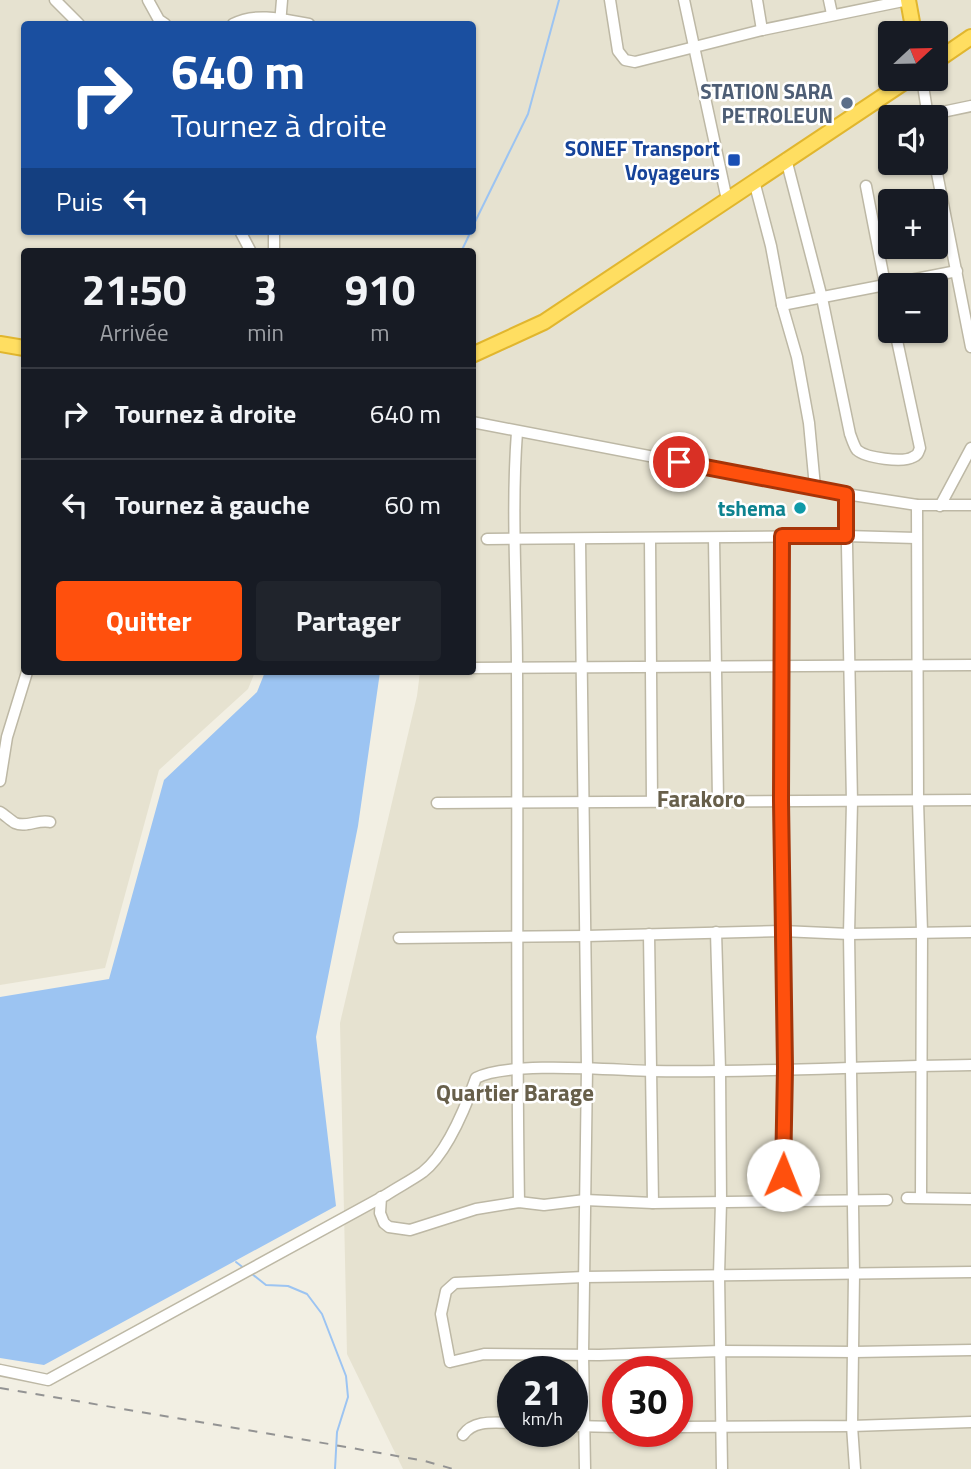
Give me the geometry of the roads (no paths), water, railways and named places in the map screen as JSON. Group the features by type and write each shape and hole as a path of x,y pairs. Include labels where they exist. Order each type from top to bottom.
{"highway":[{"path":"908,0 912,21"},
{"path":"948,53 971,37"},
{"path":"476,353 544,322 891,91"},
{"path":"0,344 21,348"}],"street":[{"path":"55,0 76,21"},
{"path":"148,0 160,21"},
{"path":"280,21 282,0"},
{"path":"610,0 618,51 625,60 635,62 762,30 908,0"},
{"path":"684,0 692,48 727,200"},
{"path":"757,0 762,30"},
{"path":"828,0 832,15"},
{"path":"239,21 246,17 273,21"},
{"path":"948,111 971,106"},
{"path":"786,159 822,298 850,434 856,449 866,455 886,459 911,459 917,456 920,448 898,343"},
{"path":"937,175 971,346"},
{"path":"754,181 771,246 782,305 797,357 809,423 815,487"},
{"path":"866,186 881,273"},
{"path":"947,273 957,271"},
{"path":"782,305 878,287"},
{"path":"476,423 846,494 917,505 971,505"},
{"path":"517,432 513,538 517,668 519,1202"},
{"path":"940,506 971,448"},
{"path":"846,494 852,802 849,934 853,1066 852,1426 855,1469"},
{"path":"917,505 918,801 922,932 921,1197"},
{"path":"487,539 782,536 916,538"},
{"path":"782,536 781,801 785,1068 783,1202"},
{"path":"714,538 718,801"},
{"path":"650,539 652,801"},
{"path":"580,540 587,1068 583,1354"},
{"path":"476,668 971,664"},
{"path":"0,782 3,739 26,675"},
{"path":"437,803 971,800"},
{"path":"0,813 16,824 29,824 40,820 50,822"},
{"path":"399,938 782,931 849,934 971,932"},
{"path":"716,932 720,1070 722,1469"},
{"path":"649,934 653,1203"},
{"path":"0,1370 48,1380 425,1171 440,1152 468,1101 476,1078 483,1074 587,1068 651,1071 971,1065"},
{"path":"381,1197 380,1213 384,1223 411,1230 476,1209 519,1202 544,1205 585,1200 653,1203 887,1200"},
{"path":"907,1198 971,1199"},
{"path":"971,1272 584,1277 455,1283 446,1291 441,1314 450,1363 479,1354 971,1350"},
{"path":"463,1435 477,1425 497,1422"},
{"path":"693,1427 971,1422"},
{"path":"584,1447 585,1469"}],"water":[{"path":"264,675 380,675 358,826 316,1037 336,1206 44,1365 0,1358 0,997 109,979 164,780 257,692"}],"waterway":[{"path":"476,220 528,114 559,0"},
{"path":"463,248 469,235"},
{"path":"236,1262 245,1269"},
{"path":"252,1274 266,1285 288,1286 307,1294 322,1314 346,1376 348,1397 337,1432 335,1469"}],"railway":[{"path":"0,1388 425,1461 453,1469"}],"place":[{"name":"STATION SARA PETROLEUN","path":"847,103"},
{"name":"SONEF Transport Voyageurs","path":"734,160"},
{"name":"tshema","path":"800,508"}],"district":[{"name":"Farakoro","path":"701,798"},
{"name":"Quartier Barage","path":"515,1092"}]}
